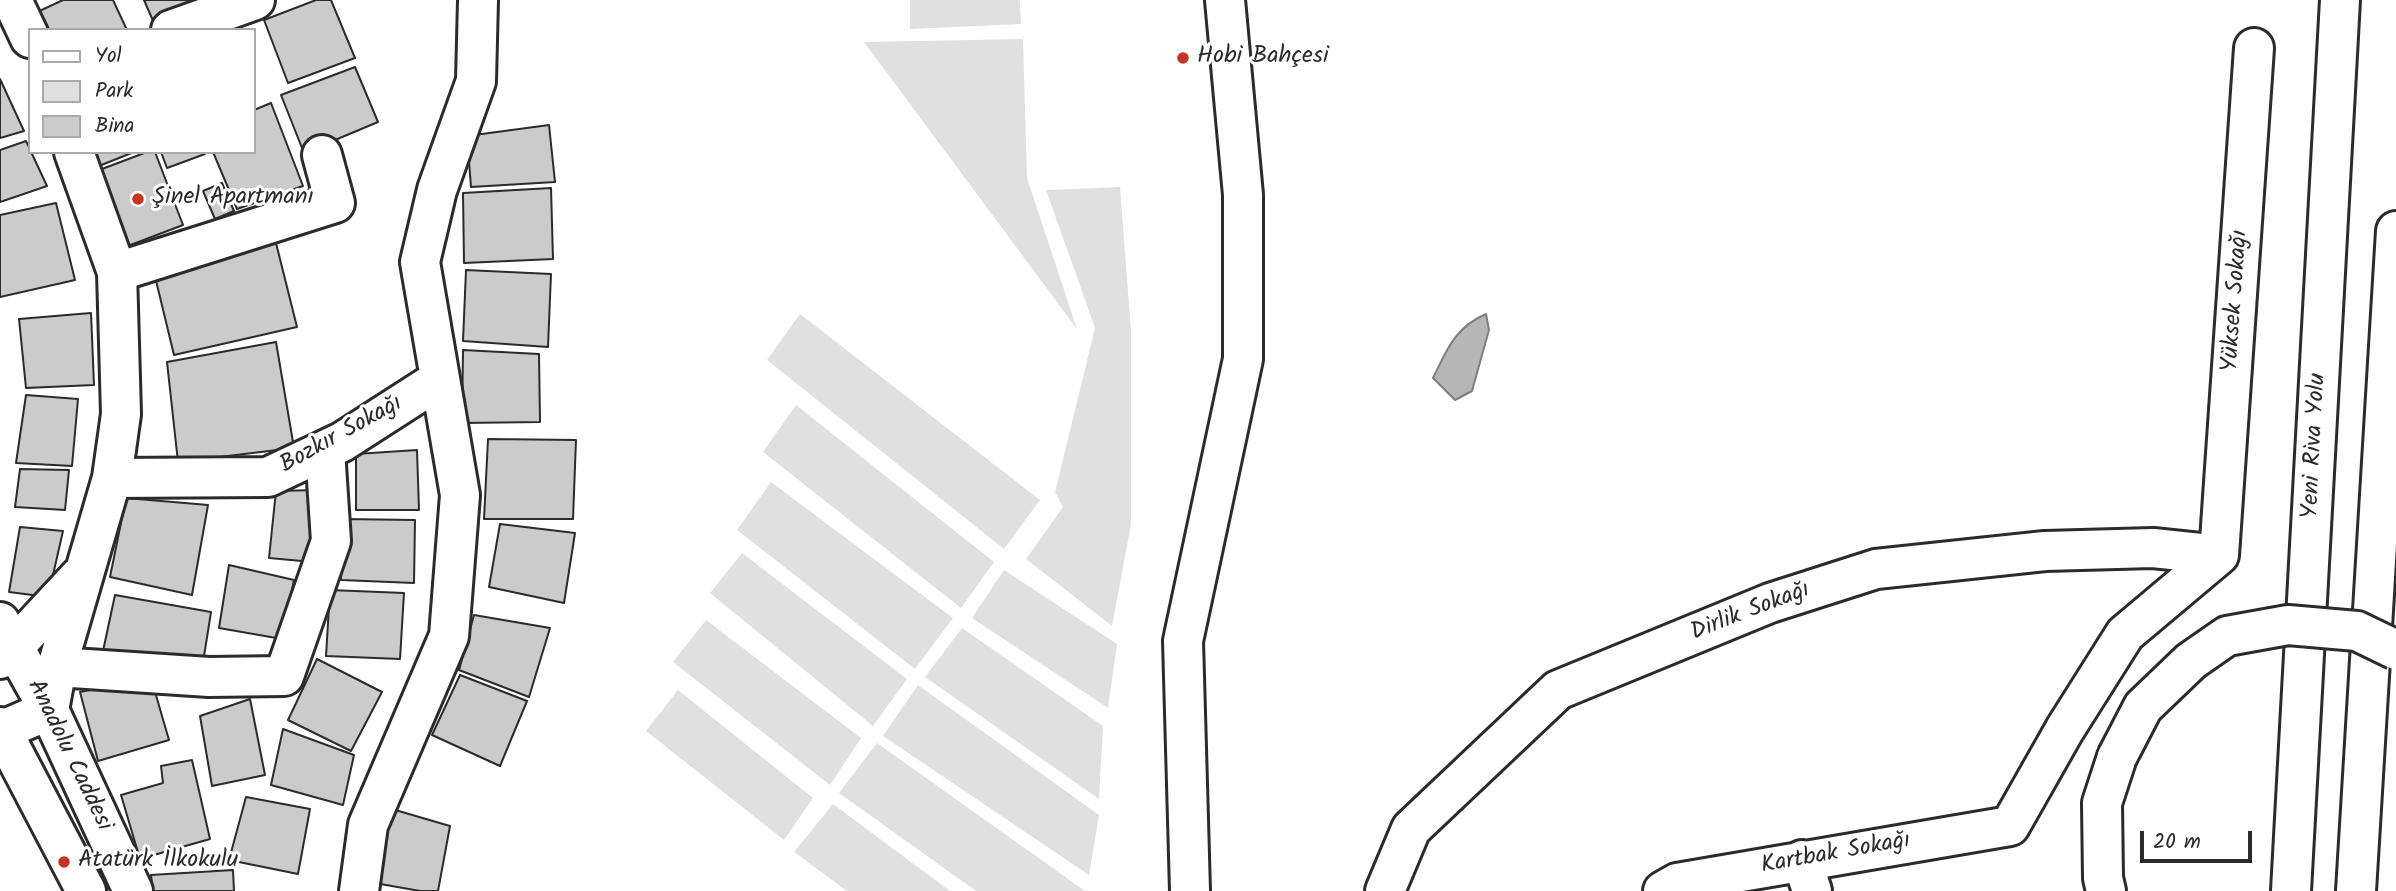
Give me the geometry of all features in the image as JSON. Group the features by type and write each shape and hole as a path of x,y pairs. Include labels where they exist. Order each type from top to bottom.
{"main road":[{"path":"177,28 255,0"},
{"path":"359,891 368,824 449,636 460,495 420,262 437,190 476,81 478,0"},
{"path":"1190,891 1182,641 1243,359 1243,195 1225,0"},
{"name":"Yeni Riva Yolu","path":"2291,891 2340,0"},
{"path":"14,1 28,33"},
{"name":"Yüksek Sokağı","path":"2219,555 2255,48"},
{"path":"75,154 117,272 121,414 112,478 57,667 50,710 1,731 86,891"},
{"path":"117,272 335,203 322,155"},
{"path":"2356,891 2396,231"},
{"name":"Bozkır Sokağı","path":"112,478 268,477 342,442 440,379"},
{"path":"57,667 209,677 284,676 331,541 325,450"},
{"name":"Dirlik Sokağı","path":"1385,891 1411,830 1558,690 1770,603 1876,569 2045,551 2153,548 2219,555"},
{"name":"Kartbak Sokağı","path":"1663,891 1677,883 1807,875 2010,826 2065,729 2125,634 2219,555"},
{"path":"4,643 83,572"},
{"path":"2106,891 2103,878 2102,803 2117,757 2143,707 2192,661 2227,636 2288,625 2357,631 2396,650"},
{"name":"Anadolu Caddesi","path":"4,643 50,710 133,891"}],"green space":[{"path":"910,0 1020,0 1021,24 910,29"},
{"path":"1023,39 1027,178 1077,329 864,42"},
{"path":"1120,187 1131,331 1131,525 1112,626 1026,559 1063,507 1055,492 1095,328 1046,190"},
{"path":"800,314 1040,500 1004,549 767,360"},
{"path":"796,405 994,562 961,608 763,452"},
{"path":"771,482 953,618 915,669 737,530"},
{"path":"742,553 907,679 873,726 710,593"},
{"path":"1004,570 1117,644 1108,708 972,618"},
{"path":"706,620 861,738 830,785 673,662"},
{"path":"962,628 1103,726 1099,799 925,677"},
{"path":"918,685 1099,815 1089,875 883,736"},
{"path":"678,690 813,798 784,840 646,731"},
{"path":"877,743 1085,891 976,891 839,793"},
{"path":"833,804 950,891 847,891 794,852"}],"shaded area":[{"path":"1486,314 1489,330 1472,391 1455,400 1433,378 1453,340 1475,319"}],"building":[{"path":"63,0 113,0 126,28 38,28 33,14"},
{"path":"144,0 222,0 154,23"},
{"path":"316,0 331,0 355,58 288,83 264,20"},
{"path":"355,67 378,122 304,153 281,95"},
{"path":"0,79 24,131 0,138"},
{"path":"271,103 303,186 237,209 214,154 256,154 256,109"},
{"path":"549,125 555,182 471,187 467,136"},
{"path":"26,141 28,154 32,154 47,186 0,202 0,150"},
{"path":"83,154 129,154 89,170"},
{"name":"Şinel Apartmanı","path":"142,154 156,154 183,225 120,249 94,172"},
{"path":"162,154 205,154 167,168"},
{"path":"222,183 234,211 215,219 203,191"},
{"path":"551,188 553,259 464,263 463,193"},
{"path":"56,203 75,280 0,297 0,215"},
{"path":"275,239 297,327 174,355 152,264"},
{"path":"466,270 551,274 548,347 463,341"},
{"path":"91,313 94,385 26,388 19,319"},
{"path":"276,342 294,448 178,462 167,362"},
{"path":"463,350 539,354 540,422 462,423"},
{"path":"26,395 78,399 72,466 16,463"},
{"path":"488,439 576,440 573,519 484,519"},
{"path":"417,450 419,510 356,510 356,454"},
{"path":"20,469 69,470 65,510 15,507"},
{"path":"317,490 313,562 269,558 276,491"},
{"path":"126,498 208,505 192,595 110,577"},
{"path":"342,519 415,520 414,583 341,580"},
{"path":"500,524 575,533 564,603 489,587"},
{"path":"20,527 63,531 48,597 9,592"},
{"path":"229,565 294,580 282,639 219,628"},
{"path":"330,590 404,593 400,659 326,656"},
{"path":"115,595 211,612 202,669 103,651"},
{"path":"474,615 550,628 529,697 459,670"},
{"path":"317,659 382,692 351,751 288,720"},
{"path":"460,675 527,701 500,766 432,735"},
{"path":"151,678 169,740 98,761 80,692"},
{"path":"250,699 265,775 212,786 200,716"},
{"path":"283,729 354,755 343,805 271,785"},
{"path":"192,760 210,839 140,859 121,795 163,783 161,766"},
{"path":"246,797 310,809 298,874 229,860"},
{"path":"385,807 450,826 438,891 420,891 369,882"},
{"path":"233,870 234,891 153,891 151,875"}],"place":[{"name":"Hobi Bahçesi","path":"1183,58"},
{"name":"Şinel Apartmanı","path":"138,199"},
{"name":"Atatürk İlkokulu","path":"64,862"}]}
